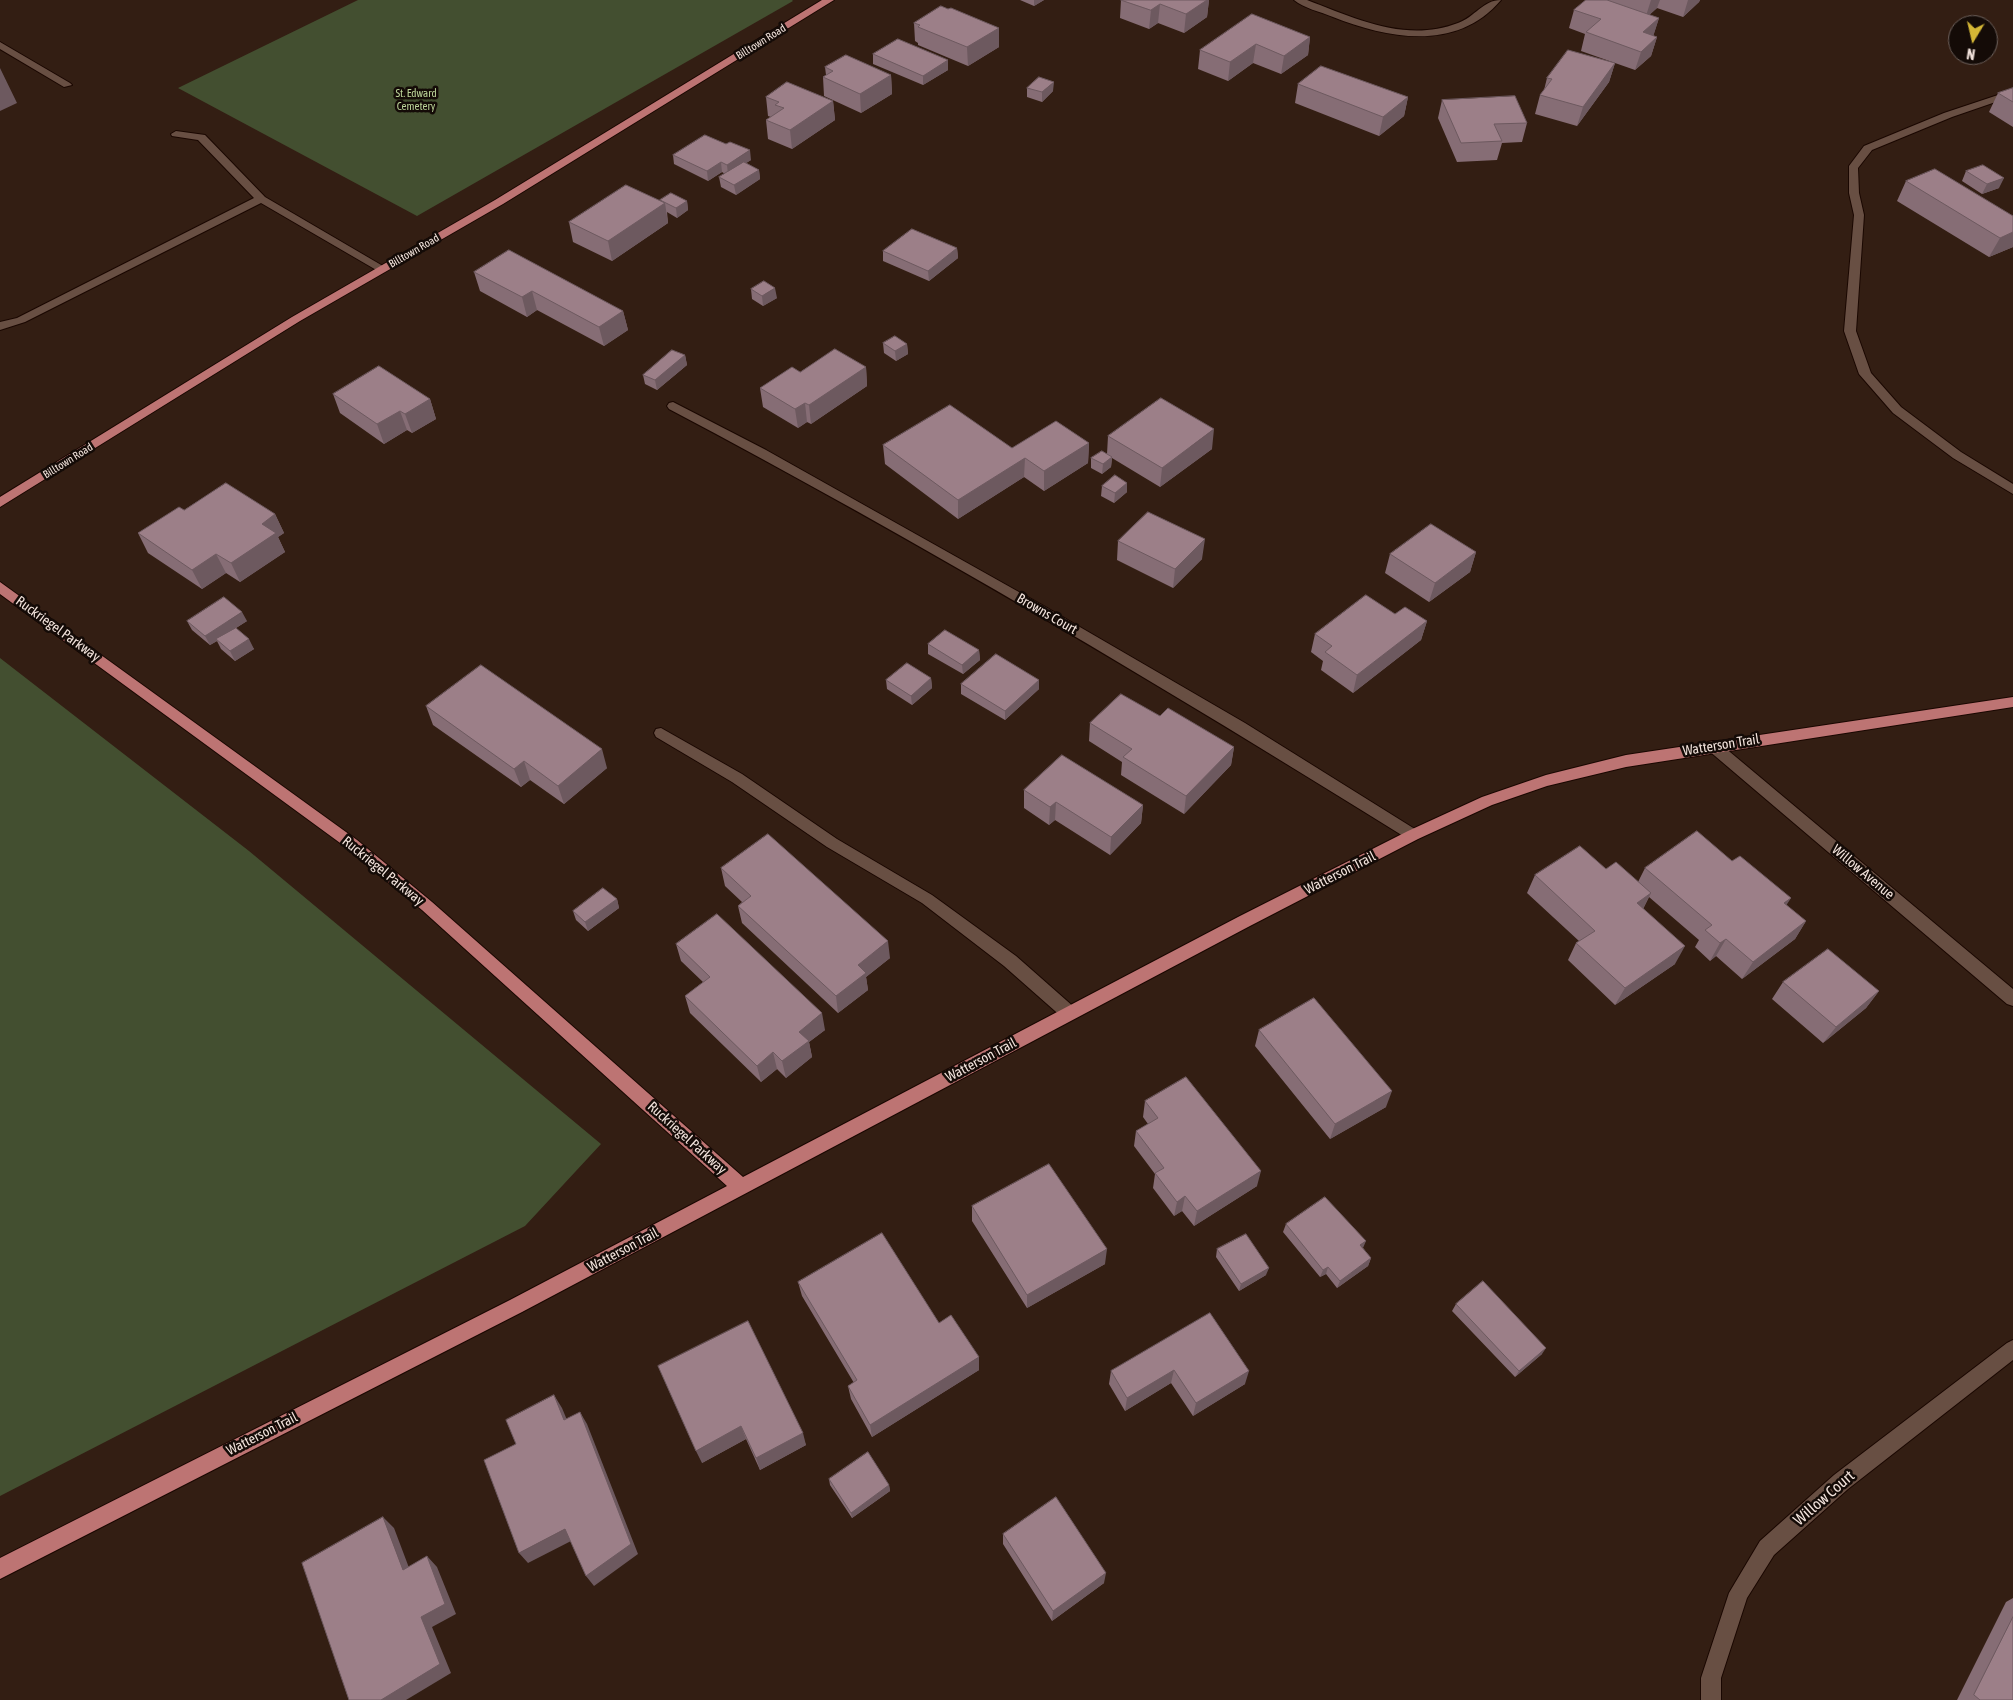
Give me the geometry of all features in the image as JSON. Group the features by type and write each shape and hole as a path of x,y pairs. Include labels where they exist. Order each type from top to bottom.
{"main road":[{"name":"Billtown Road","path":"0,503 296,319 548,173 830,0"},
{"name":"Ruckriegel Parkway","path":"0,587 352,844 427,906 741,1187"},
{"name":"Watterson Trail","path":"0,1569 516,1306 1413,835 1487,802 1546,781 1626,761 1713,746 2013,702"}],"street":[{"path":"1298,0 1389,32 1422,36 1440,33 1467,23 1496,0"},
{"path":"0,45 67,85"},
{"path":"2013,93 1948,115 1868,148 1853,168 1854,193 1859,215 1850,331 1865,374 1897,410 1957,455 2013,490"},
{"path":"176,134 200,137 261,199 382,269"},
{"path":"0,326 21,320 261,199"},
{"name":"Browns Court","path":"673,406 762,453 1037,608 1240,727 1413,835"},
{"path":"661,733 737,778 832,843 927,898 1010,961 1069,1014"},
{"name":"Willow Avenue","path":"1713,746 2013,999"},
{"name":"Willow Court","path":"1710,1700 1711,1678 1739,1593 1767,1548 1841,1482 2013,1349"}],"green space":[{"name":"St. Edward Cemetery","path":"358,0 793,1 417,216 178,88"},
{"path":"0,658 249,851 601,1144 525,1226 0,1496"}],"building":[{"path":"1121,0 1207,0 1186,14 1160,4 1151,10"},
{"path":"1586,0 1607,0 1659,18 1643,32 1657,37 1641,52 1586,32 1601,19 1574,10"},
{"path":"941,6 948,9 951,8 999,28 967,47 918,27 920,25 914,23"},
{"path":"1252,14 1310,37 1284,56 1256,44 1230,62 1200,50"},
{"path":"898,39 948,60 923,76 873,54"},
{"path":"1568,50 1615,63 1583,107 1540,95 1552,79 1547,78"},
{"path":"846,55 891,75 860,94 823,77 833,71 825,67"},
{"path":"1321,66 1408,97 1383,117 1298,84"},
{"path":"1039,77 1054,82 1042,92 1027,88"},
{"path":"787,82 833,101 790,130 766,120 784,108 775,105 779,102 766,97"},
{"path":"2013,88 2013,102 1998,93"},
{"path":"1515,96 1527,123 1494,124 1502,141 1461,143 1442,100"},
{"path":"705,135 726,144 730,142 750,150 727,165 721,162 707,171 673,155"},
{"path":"744,162 759,170 734,185 719,177"},
{"path":"1983,165 2004,178 1987,184 1966,171"},
{"path":"1935,169 2013,216 2013,232 2000,238 1906,181"},
{"path":"626,185 665,203 608,241 569,222"},
{"path":"671,193 687,201 676,208 660,200"},
{"path":"912,229 957,248 928,271 883,251"},
{"path":"509,250 623,311 599,327 532,291 522,297 474,272"},
{"path":"764,281 775,288 762,296 751,289"},
{"path":"895,336 907,344 895,351 883,343"},
{"path":"835,349 866,367 809,405 805,403 795,409 760,388 792,367 800,372"},
{"path":"672,350 685,355 655,380 643,375"},
{"path":"379,366 430,399 405,414 400,411 377,424 333,394"},
{"path":"1161,398 1214,429 1162,468 1108,436"},
{"path":"950,405 1012,448 1056,421 1089,443 1044,471 1025,458 958,500 883,445"},
{"path":"1102,451 1112,457 1103,464 1091,458"},
{"path":"1115,475 1127,483 1115,493 1102,486"},
{"path":"226,483 275,514 262,524 276,533 231,563 216,554 192,570 138,533 179,507 184,510"},
{"path":"1148,512 1205,539 1175,569 1118,541"},
{"path":"1431,524 1476,552 1435,583 1390,554"},
{"path":"1366,595 1395,614 1405,607 1427,621 1357,675 1325,652 1332,646 1315,634"},
{"path":"224,597 242,612 205,636 187,621"},
{"path":"236,628 249,639 230,651 216,639"},
{"path":"945,630 979,650 962,665 928,644"},
{"path":"996,654 1039,680 1005,711 961,684"},
{"path":"907,663 931,678 911,696 886,680"},
{"path":"481,665 602,749 558,786 524,761 514,769 426,706"},
{"path":"1121,694 1160,716 1168,708 1234,747 1186,796 1123,757 1132,749 1090,723"},
{"path":"1062,755 1143,805 1111,837 1056,802 1050,807 1024,790"},
{"path":"1697,831 1732,861 1740,856 1791,898 1784,903 1806,921 1753,962 1726,939 1720,943 1705,930 1712,925 1645,868"},
{"path":"768,834 888,941 858,965 866,973 836,996 738,906 751,896 721,868"},
{"path":"1580,846 1606,869 1616,862 1651,893 1637,903 1685,946 1625,988 1576,943 1595,931 1535,875"},
{"path":"603,888 617,899 585,922 573,911"},
{"path":"717,914 822,1013 799,1032 809,1041 782,1061 773,1052 757,1066 685,996 710,977 676,944"},
{"path":"1828,949 1879,991 1836,1027 1783,982"},
{"path":"1314,998 1392,1091 1335,1124 1259,1030"},
{"path":"1186,1077 1261,1171 1197,1211 1185,1196 1177,1202 1155,1173 1164,1168 1136,1131 1158,1118 1145,1101"},
{"path":"1049,1164 1107,1249 1027,1295 972,1206"},
{"path":"1325,1197 1366,1241 1360,1245 1371,1258 1340,1281 1328,1267 1323,1270 1286,1224"},
{"path":"882,1233 939,1323 951,1315 979,1357 870,1425 848,1386 857,1380 798,1282"},
{"path":"1246,1234 1269,1268 1241,1284 1217,1249"},
{"path":"1483,1281 1546,1348 1519,1371 1456,1304"},
{"path":"1210,1313 1249,1371 1196,1403 1174,1370 1127,1398 1111,1371"},
{"path":"748,1321 803,1433 756,1458 741,1426 696,1451 658,1366"},
{"path":"554,1395 564,1420 580,1412 631,1544 586,1576 565,1529 519,1553 484,1460 516,1444 506,1420"},
{"path":"868,1452 889,1485 851,1513 829,1479"},
{"path":"1056,1497 1106,1573 1053,1611 1003,1534"},
{"path":"383,1517 403,1570 427,1556 445,1604 421,1617 440,1664 381,1700 349,1700 302,1563"},
{"path":"2013,1617 2013,1700 1980,1700 1974,1695"}]}
